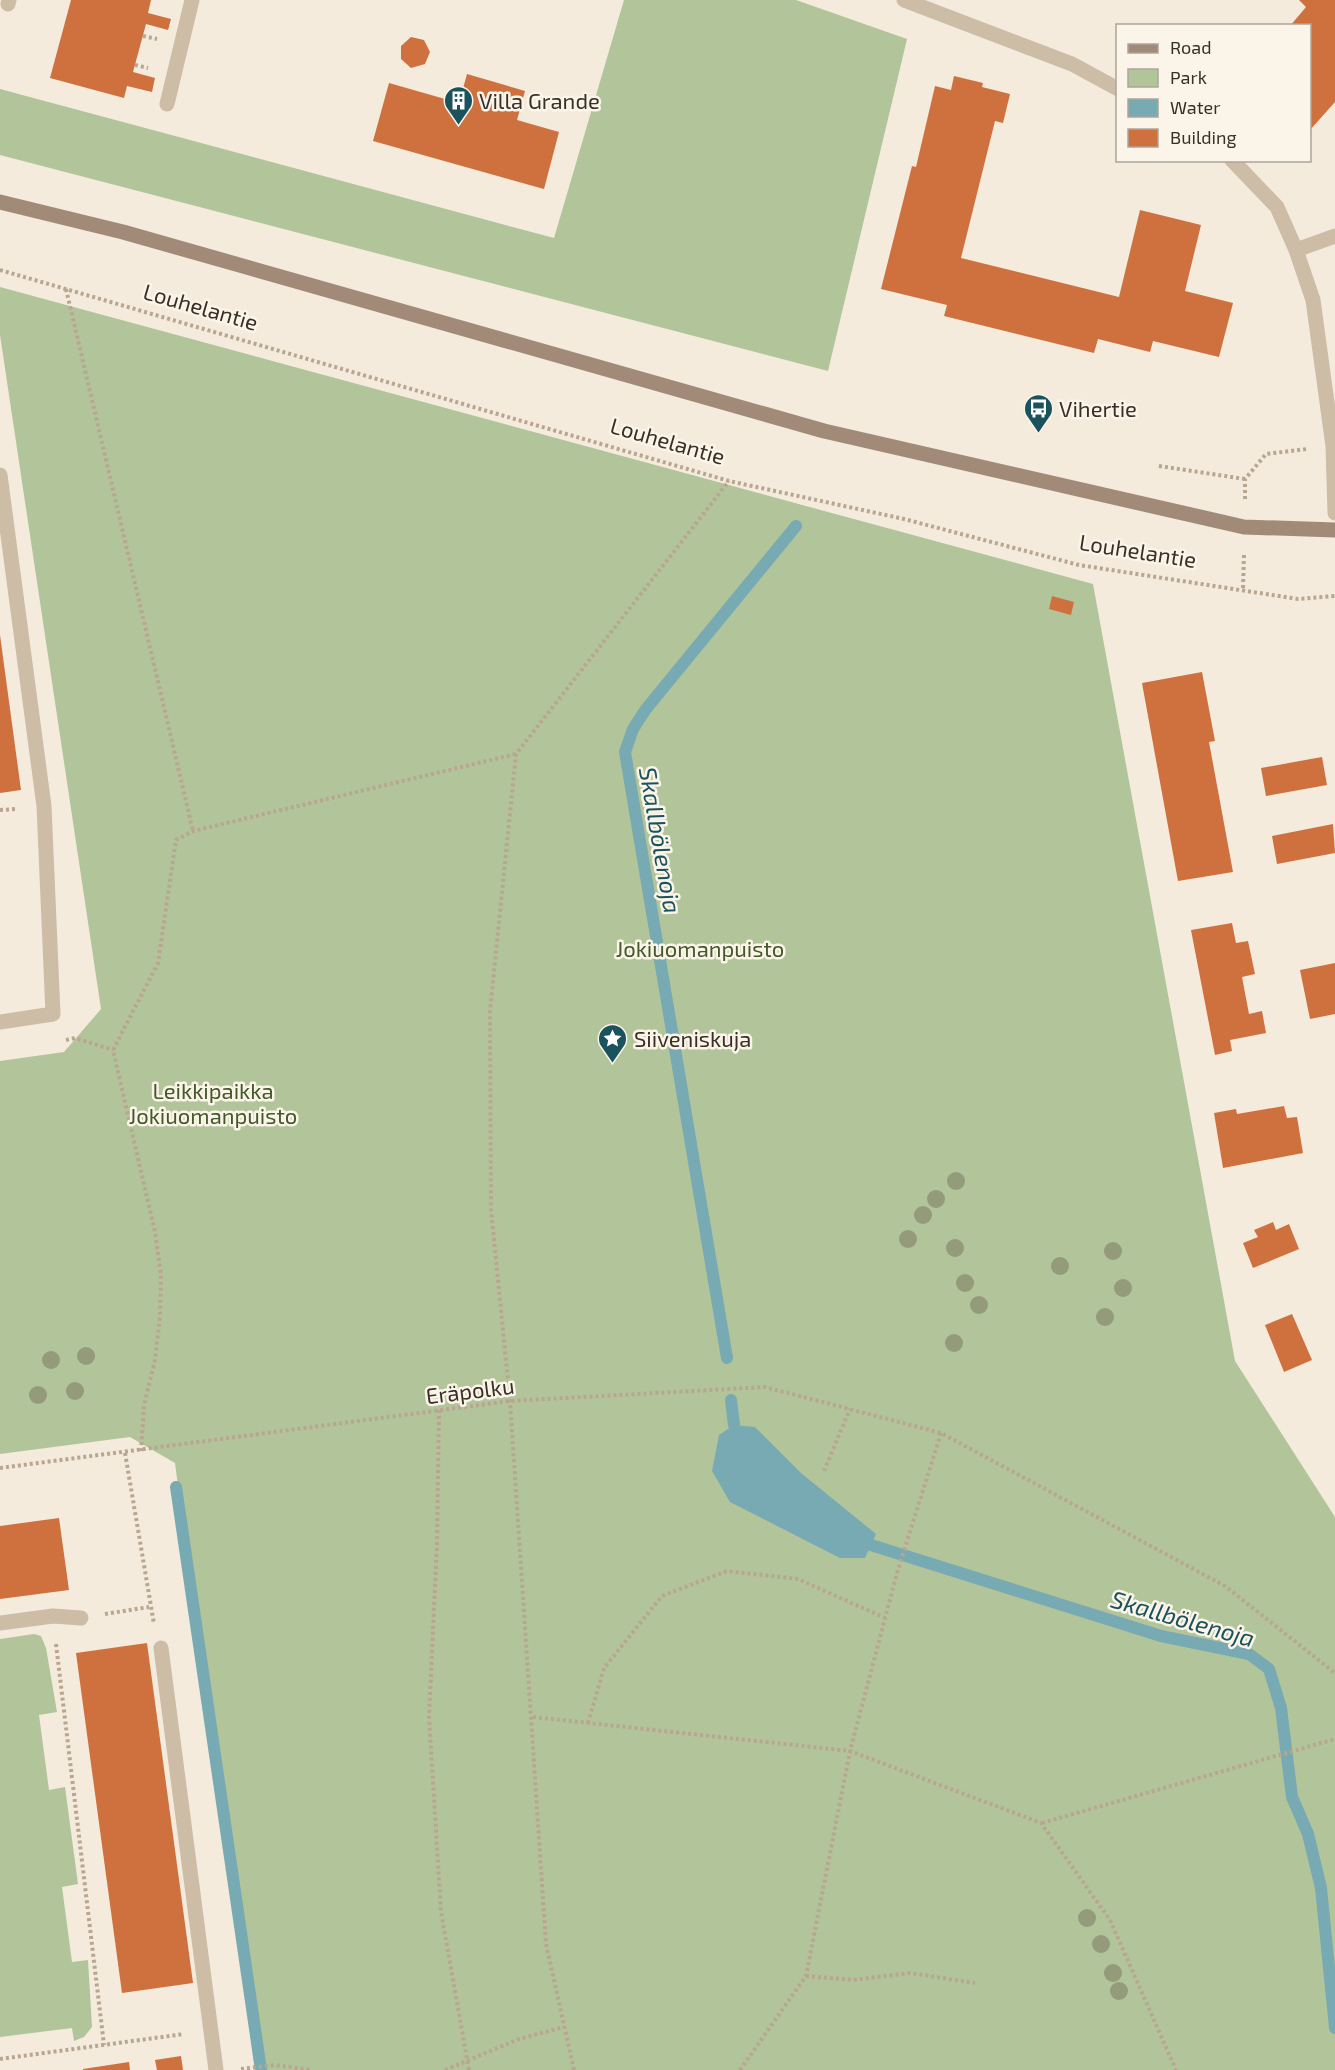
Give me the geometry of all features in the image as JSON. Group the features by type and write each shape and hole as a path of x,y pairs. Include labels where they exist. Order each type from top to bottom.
{"main road":[{"name":"Louhelantie","path":"0,202 123,232 824,431 1244,527 1335,530"}],"street":[{"path":"167,104 192,0"},
{"path":"904,0 1072,64 1116,88"},
{"path":"1234,162 1277,207 1296,250 1313,300 1333,446 1335,513"},
{"path":"1296,250 1335,236"},
{"path":"0,475 44,806 53,1014 0,1022"},
{"path":"0,1623 53,1616 81,1618"},
{"path":"161,1648 216,2070"}],"path":[{"name":"Louhelantie","path":"0,270 729,481 904,519 1079,565 1244,588 1298,599 1335,596"},
{"path":"66,289 193,831"},
{"path":"1244,588 1245,479 1266,454 1333,446"},
{"path":"1159,466 1245,479"},
{"path":"574,2070 546,1944 533,1717 510,1401 491,1209 490,1011 516,754 729,481"},
{"path":"141,1451 144,1405 155,1360 159,1327 161,1275 151,1210 113,1050 158,963 176,840 193,831 516,754"},
{"path":"64,1040 75,1038 113,1050"},
{"name":"Eräpolku","path":"0,1468 510,1401 765,1388 941,1432 1225,1586 1335,1673"},
{"path":"825,1471 850,1409"},
{"path":"439,1410 437,1543 429,1716 441,1912 469,2070"},
{"path":"740,2070 806,1976 850,1751 909,1530 941,1432"},
{"path":"126,1453 149,1606 161,1648"},
{"path":"588,1723 604,1668 662,1596 727,1571 798,1579 885,1618"},
{"path":"81,1618 149,1606"},
{"path":"53,1616 104,2045"},
{"path":"533,1717 850,1751 1041,1823 1110,1920 1176,2070"},
{"path":"1041,1823 1335,1739"},
{"path":"806,1976 853,1980 910,1973 975,1983"},
{"path":"445,2070 519,2039 564,2027"},
{"path":"0,2059 211,2031"},
{"path":"240,2069 275,2065 312,2070"}],"green space":[{"path":"624,0 796,0 907,39 828,371 0,155 0,89 554,238"},
{"name":"Jokiuomanpuisto","path":"0,287 1093,584 1235,1361 1335,1517 1335,2070 255,2070 175,1463 130,1437 0,1454 0,1061 64,1052 101,1009 0,335"},
{"path":"34,1634 41,1636 46,1648 57,1712 39,1715 49,1790 65,1787 78,1884 62,1887 72,1962 88,1960 92,2027 84,2037 74,2041 72,2028 0,2037 0,1639"}],"water":[{"path":"734,1425 755,1427 801,1473 876,1534 865,1558 840,1558 730,1502 712,1471 719,1435"}],"building":[{"path":"71,0 151,0 148,13 171,19 168,30 146,24 133,72 155,78 152,92 127,86 124,98 50,78"},
{"path":"1299,0 1335,0 1335,102 1311,129 1311,24 1292,24 1306,7"},
{"path":"411,37 424,40 430,52 425,64 411,68 401,59 401,46"},
{"name":"Villa Grande","path":"467,74 525,91 517,120 559,132 544,189 373,141 389,83 459,103"},
{"path":"954,76 983,83 982,87 1010,94 1003,123 995,121 961,258 1119,297 1140,210 1201,225 1185,291 1233,303 1219,357 1153,341 1150,352 1098,339 1094,353 944,316 947,305 881,289 912,166 916,167 935,86 951,90"},
{"path":"1052,596 1074,602 1071,615 1049,609"},
{"path":"0,635 21,790 0,793"},
{"path":"1202,672 1215,741 1209,742 1233,872 1178,881 1142,683"},
{"path":"1322,757 1327,785 1266,796 1261,768"},
{"path":"1333,824 1335,853 1277,864 1272,836"},
{"path":"1232,923 1236,943 1248,941 1255,974 1242,977 1249,1014 1262,1011 1266,1033 1230,1040 1232,1051 1215,1055 1191,930"},
{"path":"1335,963 1335,1014 1310,1019 1300,970"},
{"path":"1284,1106 1287,1118 1297,1117 1303,1153 1223,1168 1214,1113 1236,1109 1237,1114"},
{"path":"1273,1222 1276,1230 1289,1224 1299,1249 1253,1268 1243,1243 1258,1237 1254,1230"},
{"path":"1292,1314 1312,1360 1284,1372 1265,1325"},
{"path":"59,1518 69,1590 0,1599 0,1526"},
{"path":"147,1643 193,1983 122,1993 76,1653"},
{"path":"181,2056 183,2070 157,2070 155,2060"},
{"path":"129,2062 130,2070 83,2070 83,2069"}],"waterway":[{"name":"Skallbölenoja","path":"727,1358 625,752 633,729 646,709 796,526"},
{"name":"Skallbölenoja","path":"731,1400 734,1425"},
{"path":"176,1487 261,2070"},
{"name":"Skallbölenoja","path":"871,1545 1161,1636 1249,1654 1269,1669 1281,1708 1292,1797 1308,1834 1321,1888 1335,2028"}],"place":[{"name":"Villa Grande","path":"458,126"},
{"name":"Vihertie","path":"1038,434"},
{"name":"Siiveniskuja","path":"613,1064"}],"park label":[{"name":"Leikkipaikka Jokiuomanpuisto","path":"213,1102"}]}
